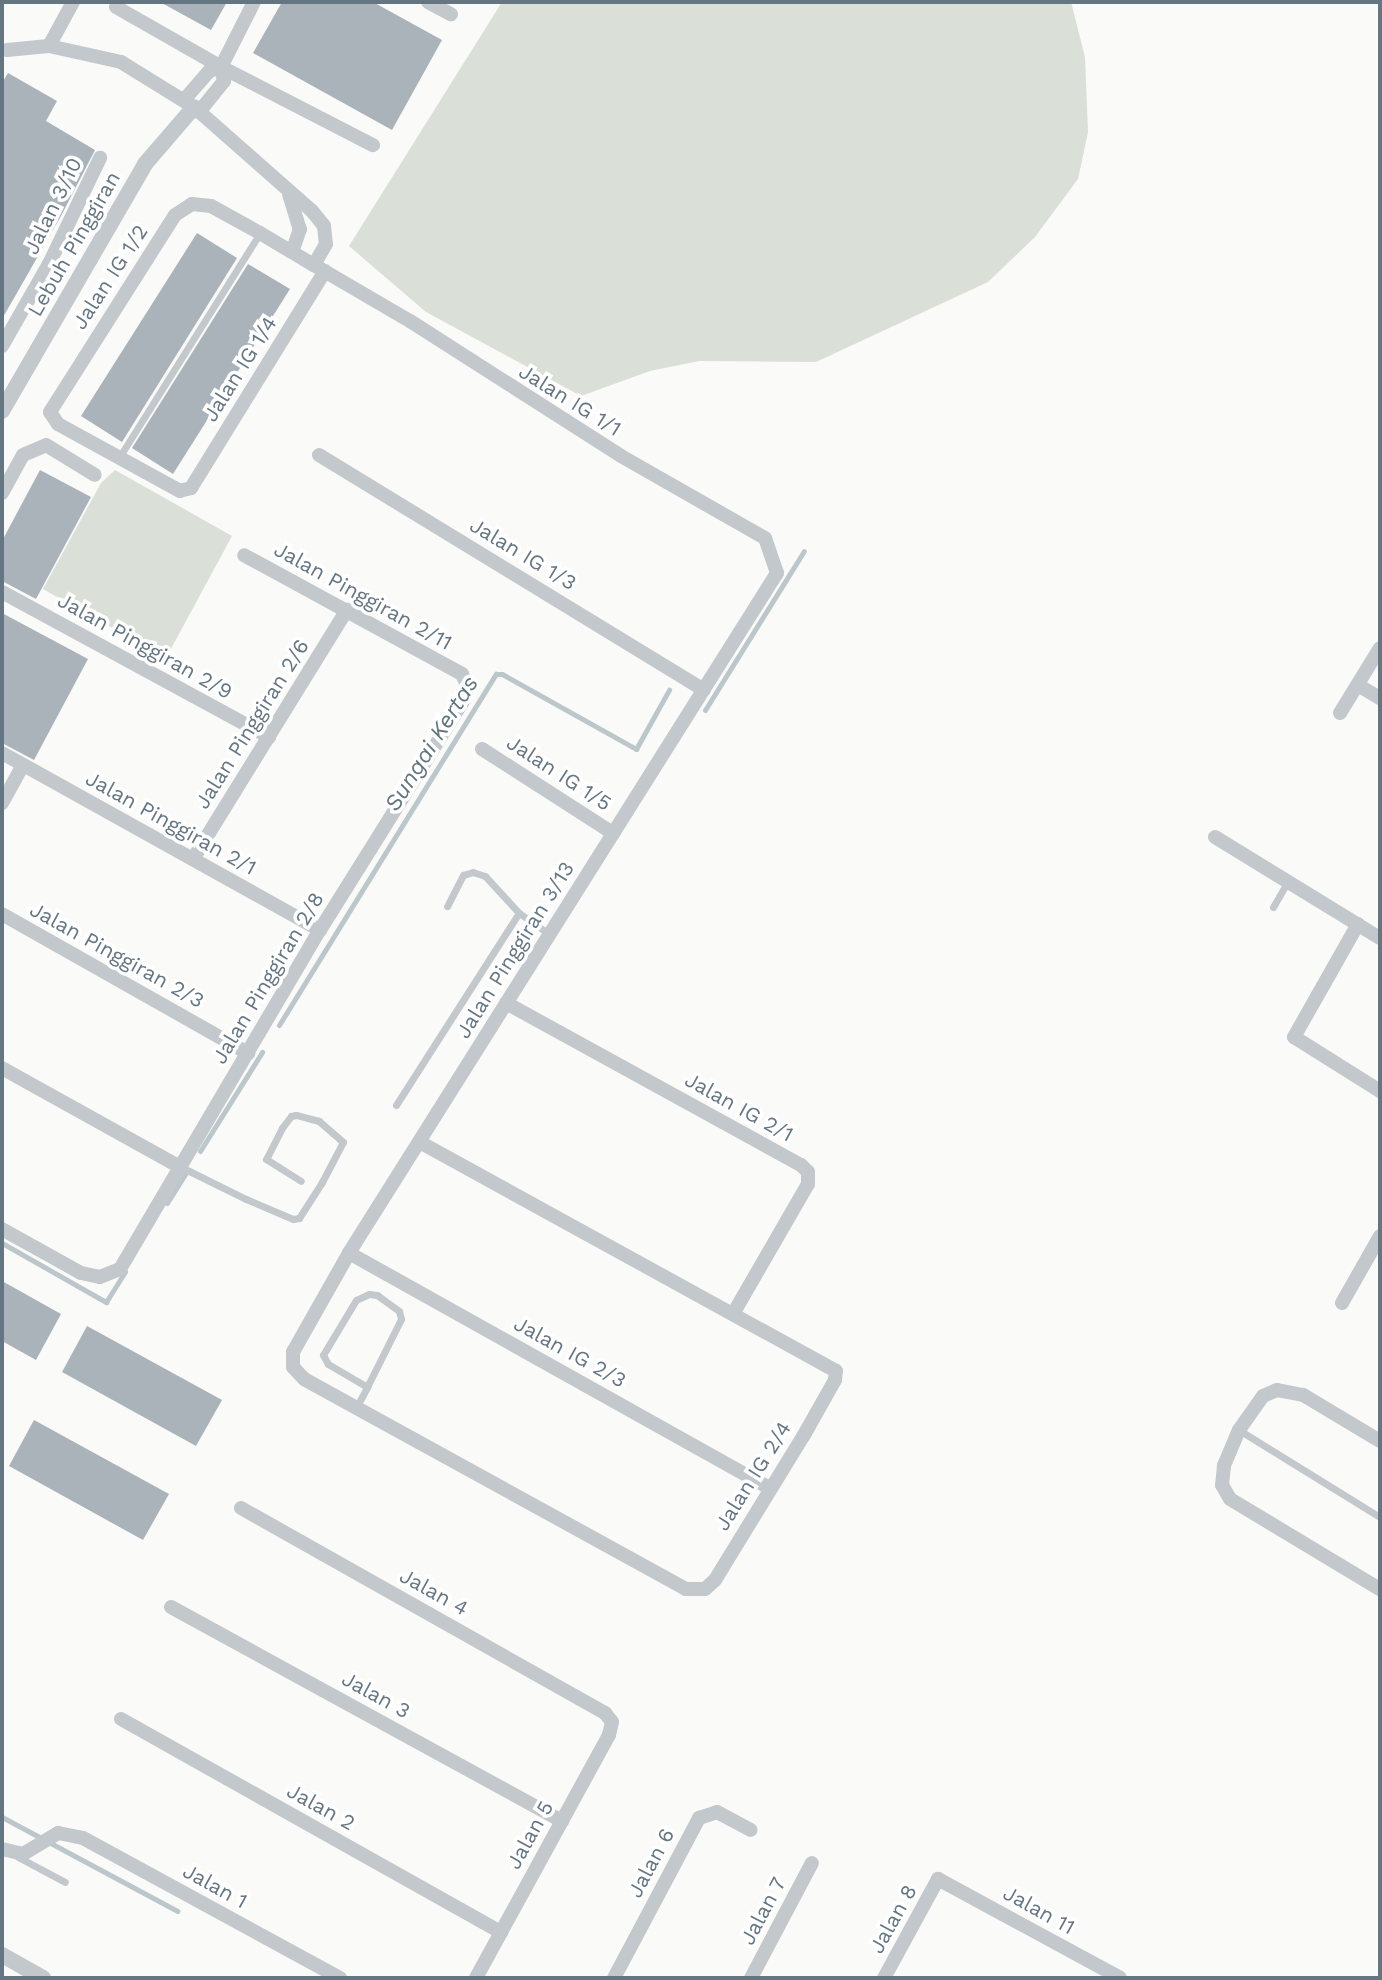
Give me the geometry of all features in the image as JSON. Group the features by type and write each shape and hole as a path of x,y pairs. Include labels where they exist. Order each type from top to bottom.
{"street":[{"path":"49,46 73,2"},
{"path":"192,106 209,72 221,66 254,2"},
{"path":"428,2 451,14"},
{"path":"116,7 221,66 373,145"},
{"name":"Jalan IG 1/4","path":"4,52 49,46 121,62 192,106 312,211 324,226 326,244 320,268 191,488 180,491 120,456"},
{"name":"Lebuh Pinggiran","path":"2,411 145,164 192,106"},
{"name":"Jalan 3/10","path":"2,346 49,264 100,158"},
{"path":"287,189 300,229 292,252"},
{"name":"Jalan IG 1/2","path":"120,456 58,424 50,412 58,395 175,215 192,204 211,206"},
{"name":"Jalan IG 1/1","path":"211,206 410,321 621,456 765,538 777,573"},
{"path":"2,493 23,455 46,445 95,475"},
{"name":"Jalan IG 1/3","path":"319,455 704,690"},
{"name":"Jalan Pinggiran 2/11","path":"244,555 462,674"},
{"name":"Jalan Pinggiran 3/13","path":"293,1352 349,1253 777,573"},
{"name":"Jalan Pinggiran 2/9","path":"2,592 269,737"},
{"name":"Jalan Pinggiran 2/6","path":"193,859 347,610"},
{"path":"1340,713 1380,648"},
{"name":"Jalan Pinggiran 2/8","path":"2,1229 81,1273 100,1277 120,1269 320,930 462,704 468,687 462,674"},
{"path":"1358,684 1380,698"},
{"name":"Jalan IG 1/5","path":"482,749 613,833"},
{"name":"Jalan Pinggiran 2/1","path":"2,753 320,930"},
{"path":"2,803 23,765"},
{"path":"1215,837 1380,938"},
{"name":"Jalan Pinggiran 2/3","path":"2,915 248,1053"},
{"path":"1359,924 1294,1037 1380,1091"},
{"name":"Jalan IG 2/1","path":"506,1003 801,1165 807,1172 808,1184 733,1314"},
{"path":"2,1068 180,1167"},
{"name":"Jalan IG 2/4","path":"293,1352 293,1367 304,1379 686,1589 705,1589 715,1580 835,1380 836,1371 420,1142"},
{"path":"1342,1303 1380,1236"},
{"name":"Jalan IG 2/3","path":"349,1253 770,1488"},
{"path":"1380,1441 1303,1395 1277,1390 1263,1396 1239,1430 1224,1466 1222,1485 1230,1499 1380,1589"},
{"name":"Jalan 4","path":"241,1508 605,1713"},
{"name":"Jalan 3","path":"171,1607 562,1821"},
{"name":"Jalan 5","path":"476,1978 609,1735 612,1722 605,1713"},
{"name":"Jalan 2","path":"121,1719 501,1932"},
{"name":"Jalan 6","path":"614,1978 699,1818 717,1812 751,1830"},
{"name":"Jalan 1","path":"6,1851 23,1854 64,1833 340,1978"},
{"name":"Jalan 7","path":"751,1978 813,1863"},
{"name":"Jalan 8","path":"884,1978 938,1879"},
{"name":"Jalan 11","path":"938,1879 1120,1978"},
{"path":"2,1955 42,1978"}],"lane":[{"path":"120,456 260,233"},
{"path":"447,906 463,875 473,872 485,876 519,913 550,934"},
{"path":"1273,906 1288,881"},
{"path":"396,1105 519,913"},
{"path":"180,1167 246,1199 293,1219 299,1218 343,1142 319,1121 296,1115 290,1116 266,1159 301,1181"},
{"path":"356,1408 368,1387 401,1319 399,1311 377,1295 369,1294 356,1300 323,1355 328,1364 368,1387"},
{"path":"1239,1430 1380,1517"},
{"path":"6,1851 65,1882"}],"shaded area":[{"path":"502,2 1071,2 1085,57 1088,132 1078,179 1035,237 988,282 816,362 699,361 650,371 581,396 426,312 349,246"},
{"path":"115,470 232,536 166,658 43,589 101,483"}],"building":[{"path":"160,2 227,2 211,30"},
{"path":"282,2 373,2 442,40 392,130 253,53"},
{"path":"8,73 57,101 46,121 95,150 2,319 2,83"},
{"path":"197,233 237,258 122,442 81,416"},
{"path":"248,264 290,289 173,474 132,448"},
{"path":"40,470 91,497 36,599 2,581 2,541"},
{"path":"2,613 88,659 34,760 2,743"},
{"path":"2,1281 61,1314 36,1360 2,1341"},
{"path":"87,1326 222,1400 196,1446 62,1372"},
{"path":"34,1420 169,1494 143,1540 9,1466"}],"waterway":[{"name":"Sungai Kertas","path":"705,710 804,551"},
{"name":"Sungai Kertas","path":"279,1025 496,674 502,674 636,749 669,690"},
{"path":"200,1151 262,1052"},
{"name":"Sungai Kertas","path":"167,1203 186,1173"},
{"name":"Sungai Kertas","path":"2,1243 106,1302 125,1271"},
{"path":"2,1817 177,1911"}]}
